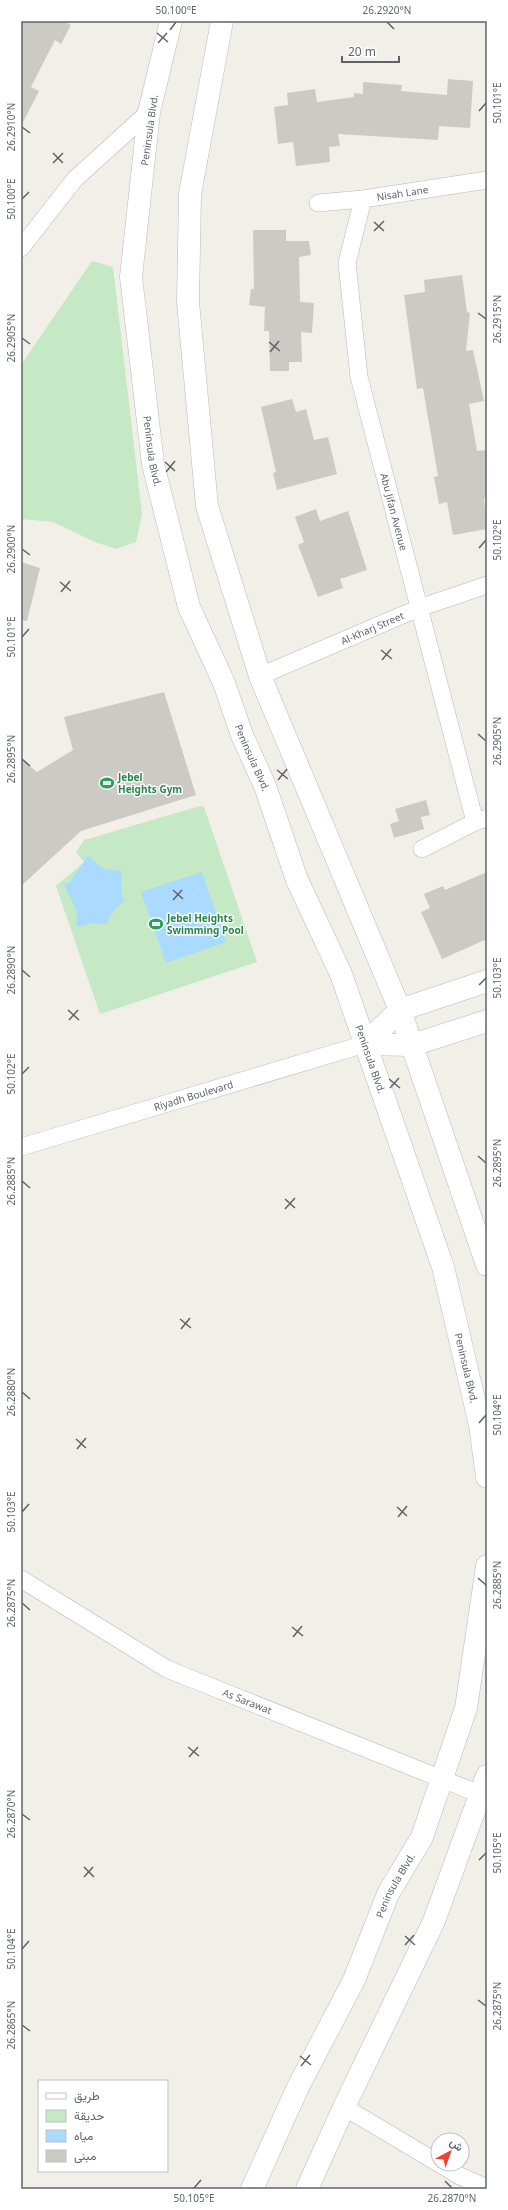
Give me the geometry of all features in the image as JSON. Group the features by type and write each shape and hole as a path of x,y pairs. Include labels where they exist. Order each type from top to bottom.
{"main road":[{"name":"Peninsula Blvd.","path":"170,21 149,112 131,277 153,464 189,607 224,683 242,734 265,786 297,880 341,974 443,1267 480,1425 487,1477"},
{"path":"222,21 190,194 188,302 207,506 260,676 400,1010 487,1265"},
{"name":"Riyadh Boulevard","path":"365,1044 400,1010 487,981"},
{"name":"Riyadh Boulevard","path":"365,1044 412,1045 487,1021"},
{"name":"Peninsula Blvd.","path":"252,2189 298,2087 354,1980 388,1894 422,1837 466,1708 487,1566"},
{"path":"307,2189 344,2107 434,1921 485,1789"}],"street":[{"path":"21,248 75,179 149,112"},
{"name":"Nisah Lane","path":"318,203 363,200 487,180"},
{"name":"Abu Jifan Avenue","path":"363,200 347,263 359,377 419,608 481,820"},
{"name":"Al-Kharj Street","path":"260,676 419,608 487,585"},
{"path":"422,849 481,820"},
{"name":"Riyadh Boulevard","path":"21,1147 365,1044"},
{"name":"As Sarawat","path":"21,1579 167,1668 441,1779 485,1789"},
{"path":"344,2107 430,2158"},
{"path":"448,2172 457,2182 487,2188"}],"green space":[{"path":"92,261 113,267 142,514 136,542 116,549 95,542 53,522 21,519 21,365"},
{"name":"Jebel Heights Swimming Pool","path":"200,806 204,807 257,962 100,1014 56,886 84,862 76,852 84,840"}],"water":[{"path":"88,856 104,869 122,871 121,892 124,901 115,909 106,924 92,923 78,927 76,925 77,914 64,884 70,882"},
{"name":"Jebel Heights Swimming Pool","path":"202,872 226,942 166,963 141,892"}],"building":[{"path":"21,21 63,21 71,25 61,44 55,40 31,87 39,91 21,126"},
{"path":"448,79 473,81 470,128 439,126 438,140 338,134 340,146 329,147 330,162 296,166 293,142 278,144 274,107 288,105 287,93 315,89 317,102 354,97 354,93 363,94 363,82 402,85 401,91 447,95"},
{"path":"253,230 286,230 286,241 309,241 311,255 299,257 300,302 314,303 312,333 301,332 302,362 289,362 289,371 270,371 269,331 264,331 265,307 249,305 251,289 254,289"},
{"path":"462,275 467,312 470,313 466,351 473,350 484,401 469,404 477,451 487,450 487,497 484,498 487,529 453,535 447,502 439,504 434,477 438,476 423,388 417,389 404,295 425,292 424,280"},
{"path":"292,399 296,412 306,409 314,440 328,437 337,474 277,490 273,473 276,472 261,407"},
{"path":"316,509 320,521 348,511 367,570 340,579 343,588 318,597 298,545 304,542 295,517"},
{"path":"21,562 40,568 27,621 21,620"},
{"name":"Jebel Heights Gym","path":"164,692 196,795 81,831 21,886 21,759 37,772 73,750 64,717"},
{"path":"426,800 430,815 421,817 424,829 394,838 390,824 399,821 395,809"},
{"path":"487,872 487,939 442,959 421,912 430,908 424,894 443,886 445,890"}],"place":[{"name":"Jebel Heights Gym","path":"107,783"},
{"name":"Jebel Heights Swimming Pool","path":"156,924"}]}
